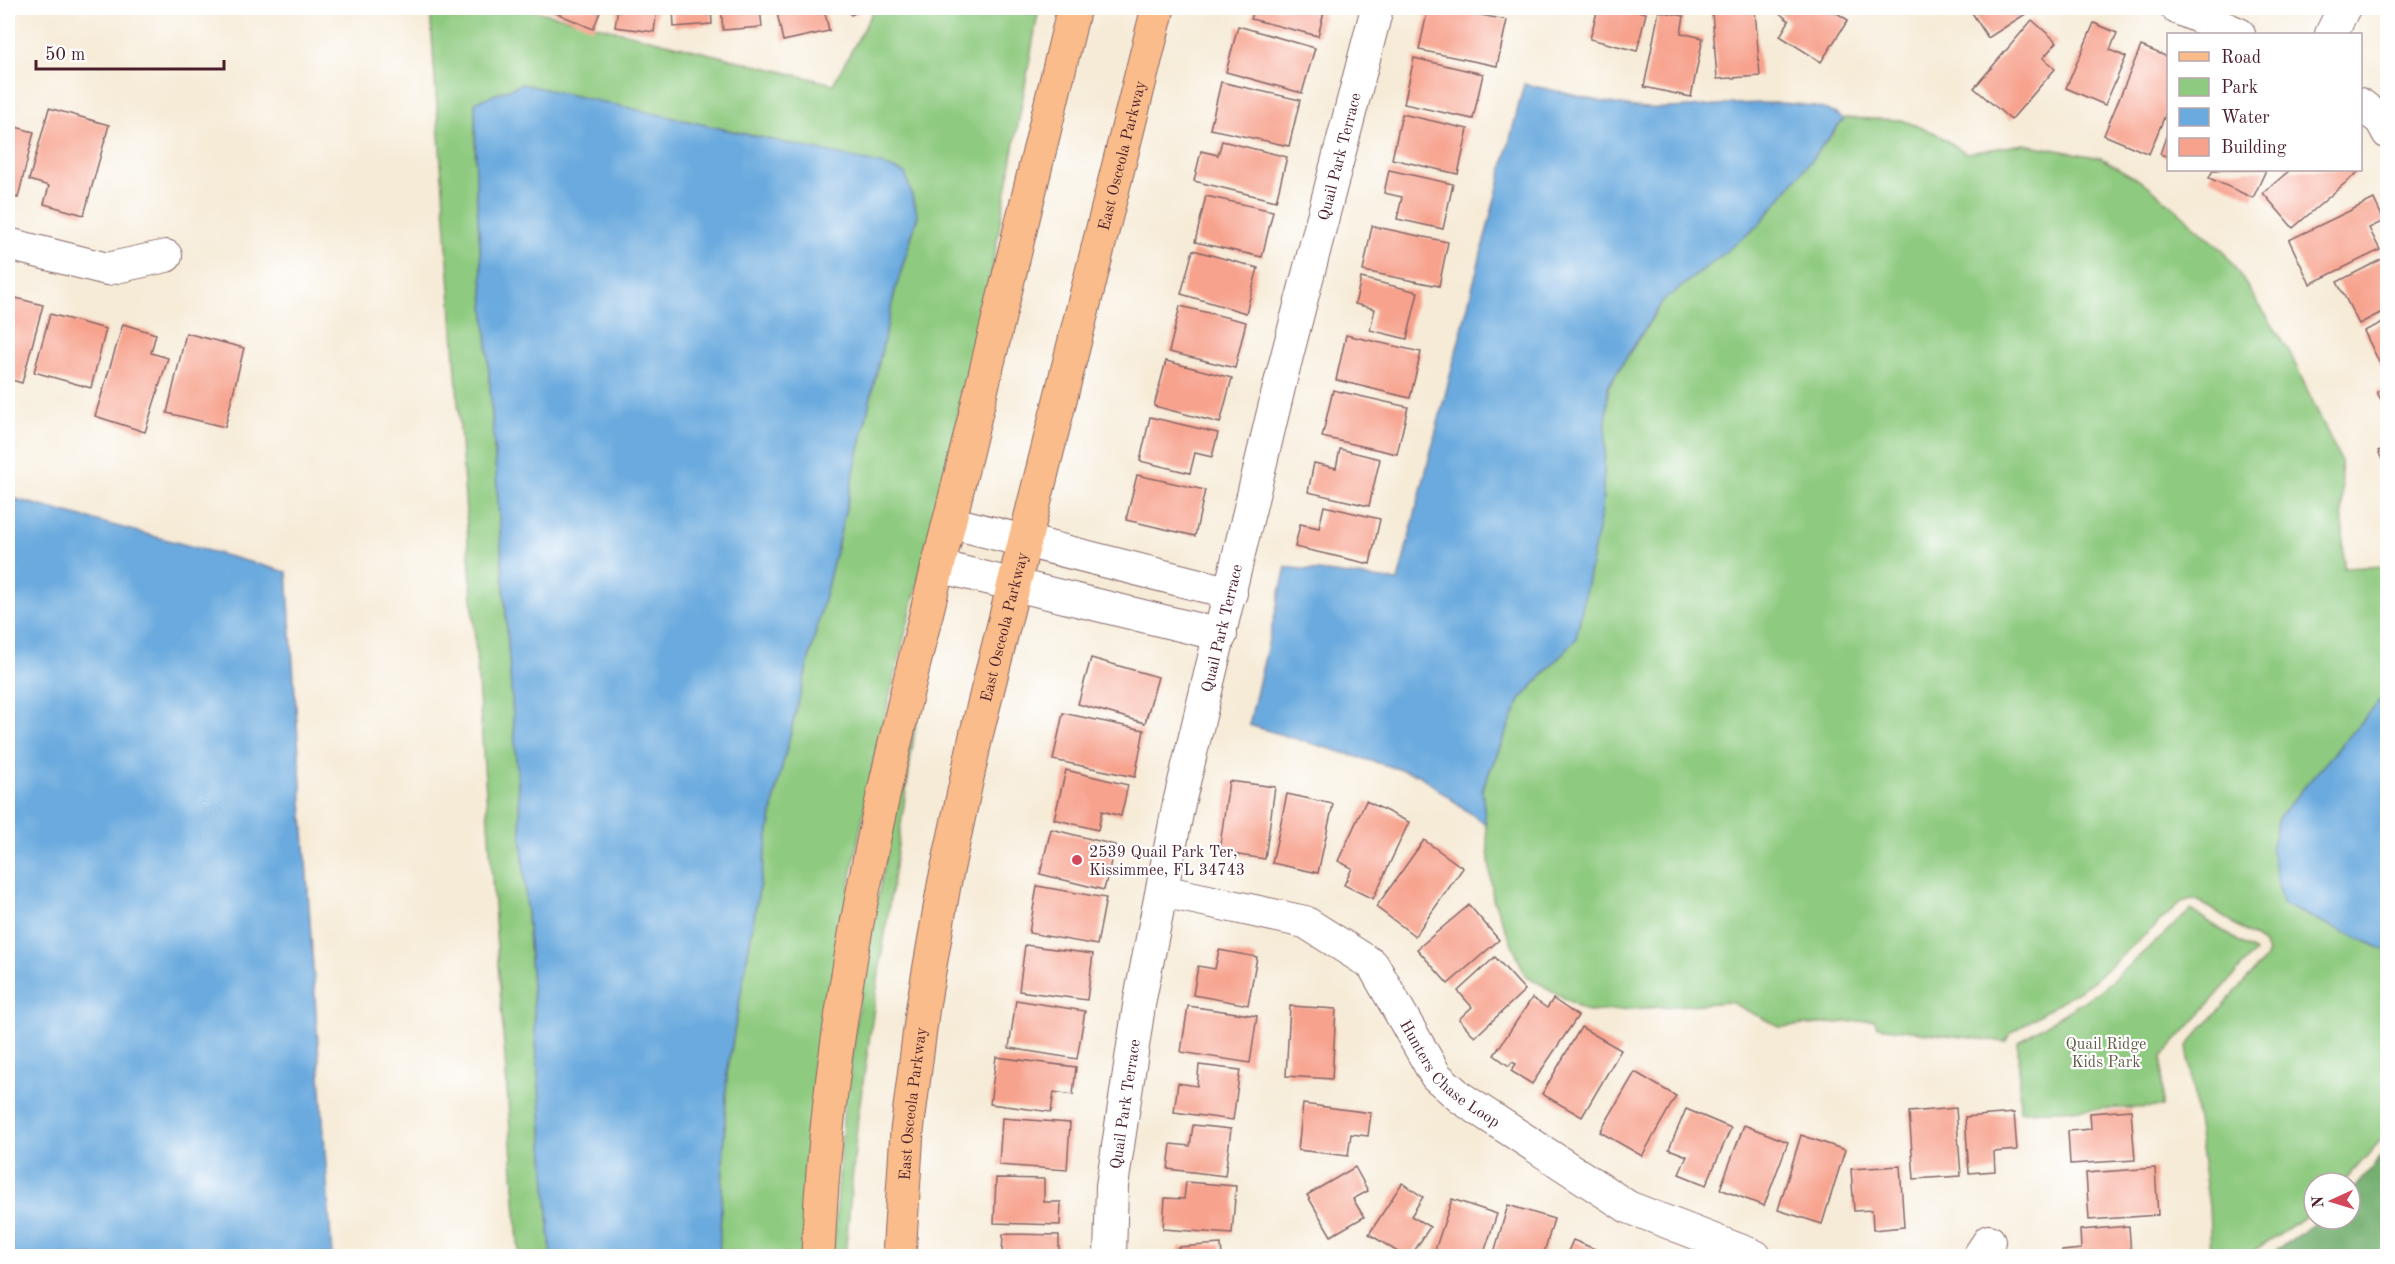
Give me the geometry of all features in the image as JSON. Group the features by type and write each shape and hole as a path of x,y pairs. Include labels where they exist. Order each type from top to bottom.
{"main road":[{"path":"818,1257 830,1104 851,950 889,762 1074,8"},
{"name":"East Osceola Parkway","path":"899,1257 909,1120 923,1006 944,885 976,736 1158,8"}],"street":[{"name":"Quail Park Terrace","path":"1110,1257 1112,1186 1140,999 1179,803 1281,379 1377,8"},
{"path":"2177,8 2237,33"},
{"path":"2332,33 2344,8"},
{"path":"2362,105 2381,120 2388,133"},
{"path":"8,244 106,269 166,256"},
{"path":"949,522 1231,593"},
{"path":"937,566 1221,635"},
{"name":"Hunters Chase Loop","path":"1162,891 1305,922 1373,965 1436,1076 1461,1098 1628,1207 1755,1257"}],"green space":[{"path":"430,8 524,8 833,84 875,8 1039,8 983,319 874,760 837,949 804,1256 719,1256 727,1073 776,791 837,547 895,291 918,216 475,103 476,189 551,1256 519,1256"},
{"path":"1845,118 1902,120 1935,133 1966,153 2024,144 2101,158 2149,186 2224,251 2288,349 2341,461 2344,568 2387,566 2387,693 2279,816 2282,904 2387,951 2387,1133 2354,1171 2302,1171 2302,1219 2246,1256 2211,1256 2209,1207 2187,1046 2265,959 2268,952 2263,943 2199,901 2192,899 2182,902 2092,982 2011,1033 2005,1042 1877,1027 1875,1020 1780,1027 1730,1002 1588,1012 1525,975 1493,899 1482,790 1520,700 1576,639 1602,509 1608,387 1662,302 1758,226"},
{"path":"920,696 858,1116 845,1256 833,1256 844,1105 866,952"},
{"name":"Quail Ridge Kids Park","path":"2191,910 2255,952 2162,1057 2162,1107 2020,1111 2018,1042 2100,991"},
{"path":"2387,1150 2387,1256 2267,1256 2304,1231 2362,1231 2362,1179"}],"water":[{"path":"522,84 880,164 905,173 918,215 895,291 837,547 776,791 727,1073 719,1256 551,1256 476,189 475,102"},
{"path":"1524,84 1632,107 1667,108 1777,103 1804,105 1826,110 1844,119 1758,226 1662,302 1608,386 1602,509 1576,639 1520,700 1482,789 1486,825 1419,775 1249,725 1286,567 1398,581"},
{"path":"8,497 287,572 332,1256 8,1256"},
{"path":"2387,693 2387,951 2282,904 2271,850 2279,816"}],"building":[{"path":"550,8 602,8 593,29 549,10"},
{"path":"618,8 657,8 654,32 615,27"},
{"path":"673,8 711,8 712,24 674,27"},
{"path":"721,8 760,8 762,27 723,30"},
{"path":"776,8 824,8 829,31 783,41"},
{"path":"847,8 865,8 851,15"},
{"path":"1254,8 1325,8 1318,36 1251,19"},
{"path":"1428,8 1445,8 1507,20 1497,66 1419,50"},
{"path":"1598,8 1625,8 1646,13 1637,51 1590,39"},
{"path":"1773,8 1829,8 1848,20 1821,62 1780,36 1789,21"},
{"path":"1969,8 2035,8 1988,38"},
{"path":"1755,9 1760,76 1717,79 1712,12"},
{"path":"1659,11 1684,16 1681,33 1703,38 1691,97 1644,87"},
{"path":"2032,20 2057,42 2043,58 2055,69 2011,120 1974,88"},
{"path":"2094,23 2117,33 2110,50 2126,57 2105,105 2066,88"},
{"path":"1238,26 1315,48 1302,93 1226,72"},
{"path":"2141,46 2167,57 2167,110 2149,154 2104,135"},
{"path":"1414,58 1483,74 1473,119 1404,104"},
{"path":"1221,82 1300,100 1289,146 1210,129"},
{"path":"49,108 109,125 84,215 44,204 49,186 29,180"},
{"path":"1402,114 1468,129 1458,174 1392,159"},
{"path":"8,125 34,132 18,198 8,195"},
{"path":"2167,134 2167,157 2160,154"},
{"path":"1222,141 1287,157 1276,201 1194,181 1201,151 1218,155"},
{"path":"1389,170 1453,184 1443,229 1397,219 1402,197 1384,193"},
{"path":"2212,171 2266,171 2253,198 2209,178"},
{"path":"2289,171 2358,172 2293,228 2263,193"},
{"path":"1206,196 1273,211 1262,257 1195,242"},
{"path":"2374,199 2384,221 2369,228 2380,250 2310,284 2289,240"},
{"path":"1372,226 1448,242 1439,286 1363,271"},
{"path":"1193,250 1258,268 1246,313 1181,294"},
{"path":"2388,256 2388,309 2359,324 2337,282"},
{"path":"1361,278 1418,292 1407,339 1370,330 1375,309 1355,304"},
{"path":"8,296 43,305 22,383 8,379"},
{"path":"1180,306 1246,322 1235,368 1169,352"},
{"path":"50,314 106,329 91,388 34,372"},
{"path":"2388,320 2388,372 2385,374 2364,331"},
{"path":"123,324 156,334 151,353 168,358 145,432 95,416"},
{"path":"186,333 244,348 225,427 167,413"},
{"path":"1346,335 1421,352 1410,398 1336,380"},
{"path":"1166,361 1232,378 1220,423 1154,406"},
{"path":"2388,387 2388,413 2377,392"},
{"path":"1333,390 1408,407 1397,454 1322,437"},
{"path":"1150,417 1218,433 1212,457 1195,453 1190,473 1140,461"},
{"path":"2388,447 2388,472 2378,451"},
{"path":"1340,449 1380,459 1369,506 1308,492 1314,463 1336,468"},
{"path":"1137,475 1205,490 1195,536 1126,520"},
{"path":"1324,506 1380,519 1370,564 1295,547 1300,524 1319,528"},
{"path":"1091,658 1158,677 1145,723 1078,704"},
{"path":"1063,713 1144,730 1135,777 1053,760"},
{"path":"1066,770 1128,785 1121,816 1102,811 1098,830 1054,819"},
{"path":"1229,781 1275,787 1265,859 1219,852"},
{"path":"1287,794 1333,804 1318,873 1272,863"},
{"path":"1366,801 1409,822 1373,899 1344,885 1352,868 1338,861"},
{"name":"2539 Quail Park Ter, Kissimmee, FL 34743","path":"1051,829 1115,845 1104,890 1040,874"},
{"path":"1424,840 1463,868 1415,936 1376,907"},
{"path":"1037,886 1106,898 1097,945 1029,933"},
{"path":"1469,905 1499,940 1448,984 1417,949"},
{"path":"1025,945 1093,954 1087,1000 1019,991"},
{"path":"1219,950 1257,957 1248,1005 1193,995 1198,966 1215,969"},
{"path":"1495,957 1525,990 1475,1037 1459,1019 1472,1007 1458,991"},
{"path":"1532,998 1547,1008 1553,999 1578,1016 1532,1084 1511,1071 1516,1064 1512,1062 1509,1066 1494,1055"},
{"path":"1016,1000 1085,1011 1077,1059 1009,1048"},
{"path":"1188,1006 1257,1016 1250,1063 1181,1052"},
{"path":"1290,1006 1336,1009 1332,1079 1286,1076"},
{"path":"1581,1027 1621,1050 1582,1117 1542,1094"},
{"path":"996,1057 1076,1067 1073,1095 1054,1092 1051,1112 990,1104"},
{"path":"1199,1065 1240,1070 1233,1120 1174,1112 1178,1083 1197,1086"},
{"path":"1635,1072 1676,1096 1642,1156 1600,1132"},
{"path":"1303,1104 1371,1113 1368,1136 1351,1134 1348,1156 1298,1150"},
{"path":"1956,1108 1961,1176 1914,1179 1909,1112"},
{"path":"1686,1109 1731,1128 1706,1185 1679,1174 1687,1156 1669,1149"},
{"path":"2131,1110 2135,1160 2070,1164 2068,1131 2091,1129 2090,1113"},
{"path":"2014,1113 2017,1150 1994,1152 1995,1171 1969,1173 1965,1117"},
{"path":"1002,1118 1070,1123 1067,1170 999,1165"},
{"path":"1193,1125 1231,1129 1225,1176 1168,1169 1171,1144 1190,1146"},
{"path":"1744,1125 1788,1142 1764,1206 1720,1189"},
{"path":"1801,1135 1845,1150 1822,1224 1778,1210"},
{"path":"1900,1166 1904,1227 1873,1230 1872,1210 1854,1211 1851,1169"},
{"path":"1355,1167 1368,1191 1353,1199 1364,1217 1331,1236 1307,1195"},
{"path":"2155,1168 2158,1215 2089,1220 2086,1173"},
{"path":"996,1178 1044,1179 1044,1202 1061,1202 1060,1225 994,1223"},
{"path":"1186,1182 1236,1186 1232,1234 1163,1229 1165,1198 1184,1199"},
{"path":"1402,1183 1423,1197 1411,1216 1430,1227 1411,1256 1404,1256 1369,1234"},
{"path":"1452,1199 1497,1214 1483,1256 1433,1256"},
{"path":"1508,1205 1554,1219 1543,1256 1493,1256"},
{"path":"2129,1226 2131,1256 2062,1256 2062,1251 2081,1249 2080,1230"},
{"path":"1003,1234 1059,1235 1059,1256 1002,1256"},
{"path":"1573,1240 1597,1250 1594,1256 1566,1256"},
{"path":"1221,1244 1222,1256 1179,1256 1178,1247"}],"place":[{"name":"2539 Quail Park Ter, Kissimmee, FL 34743","path":"1077,860"}]}
